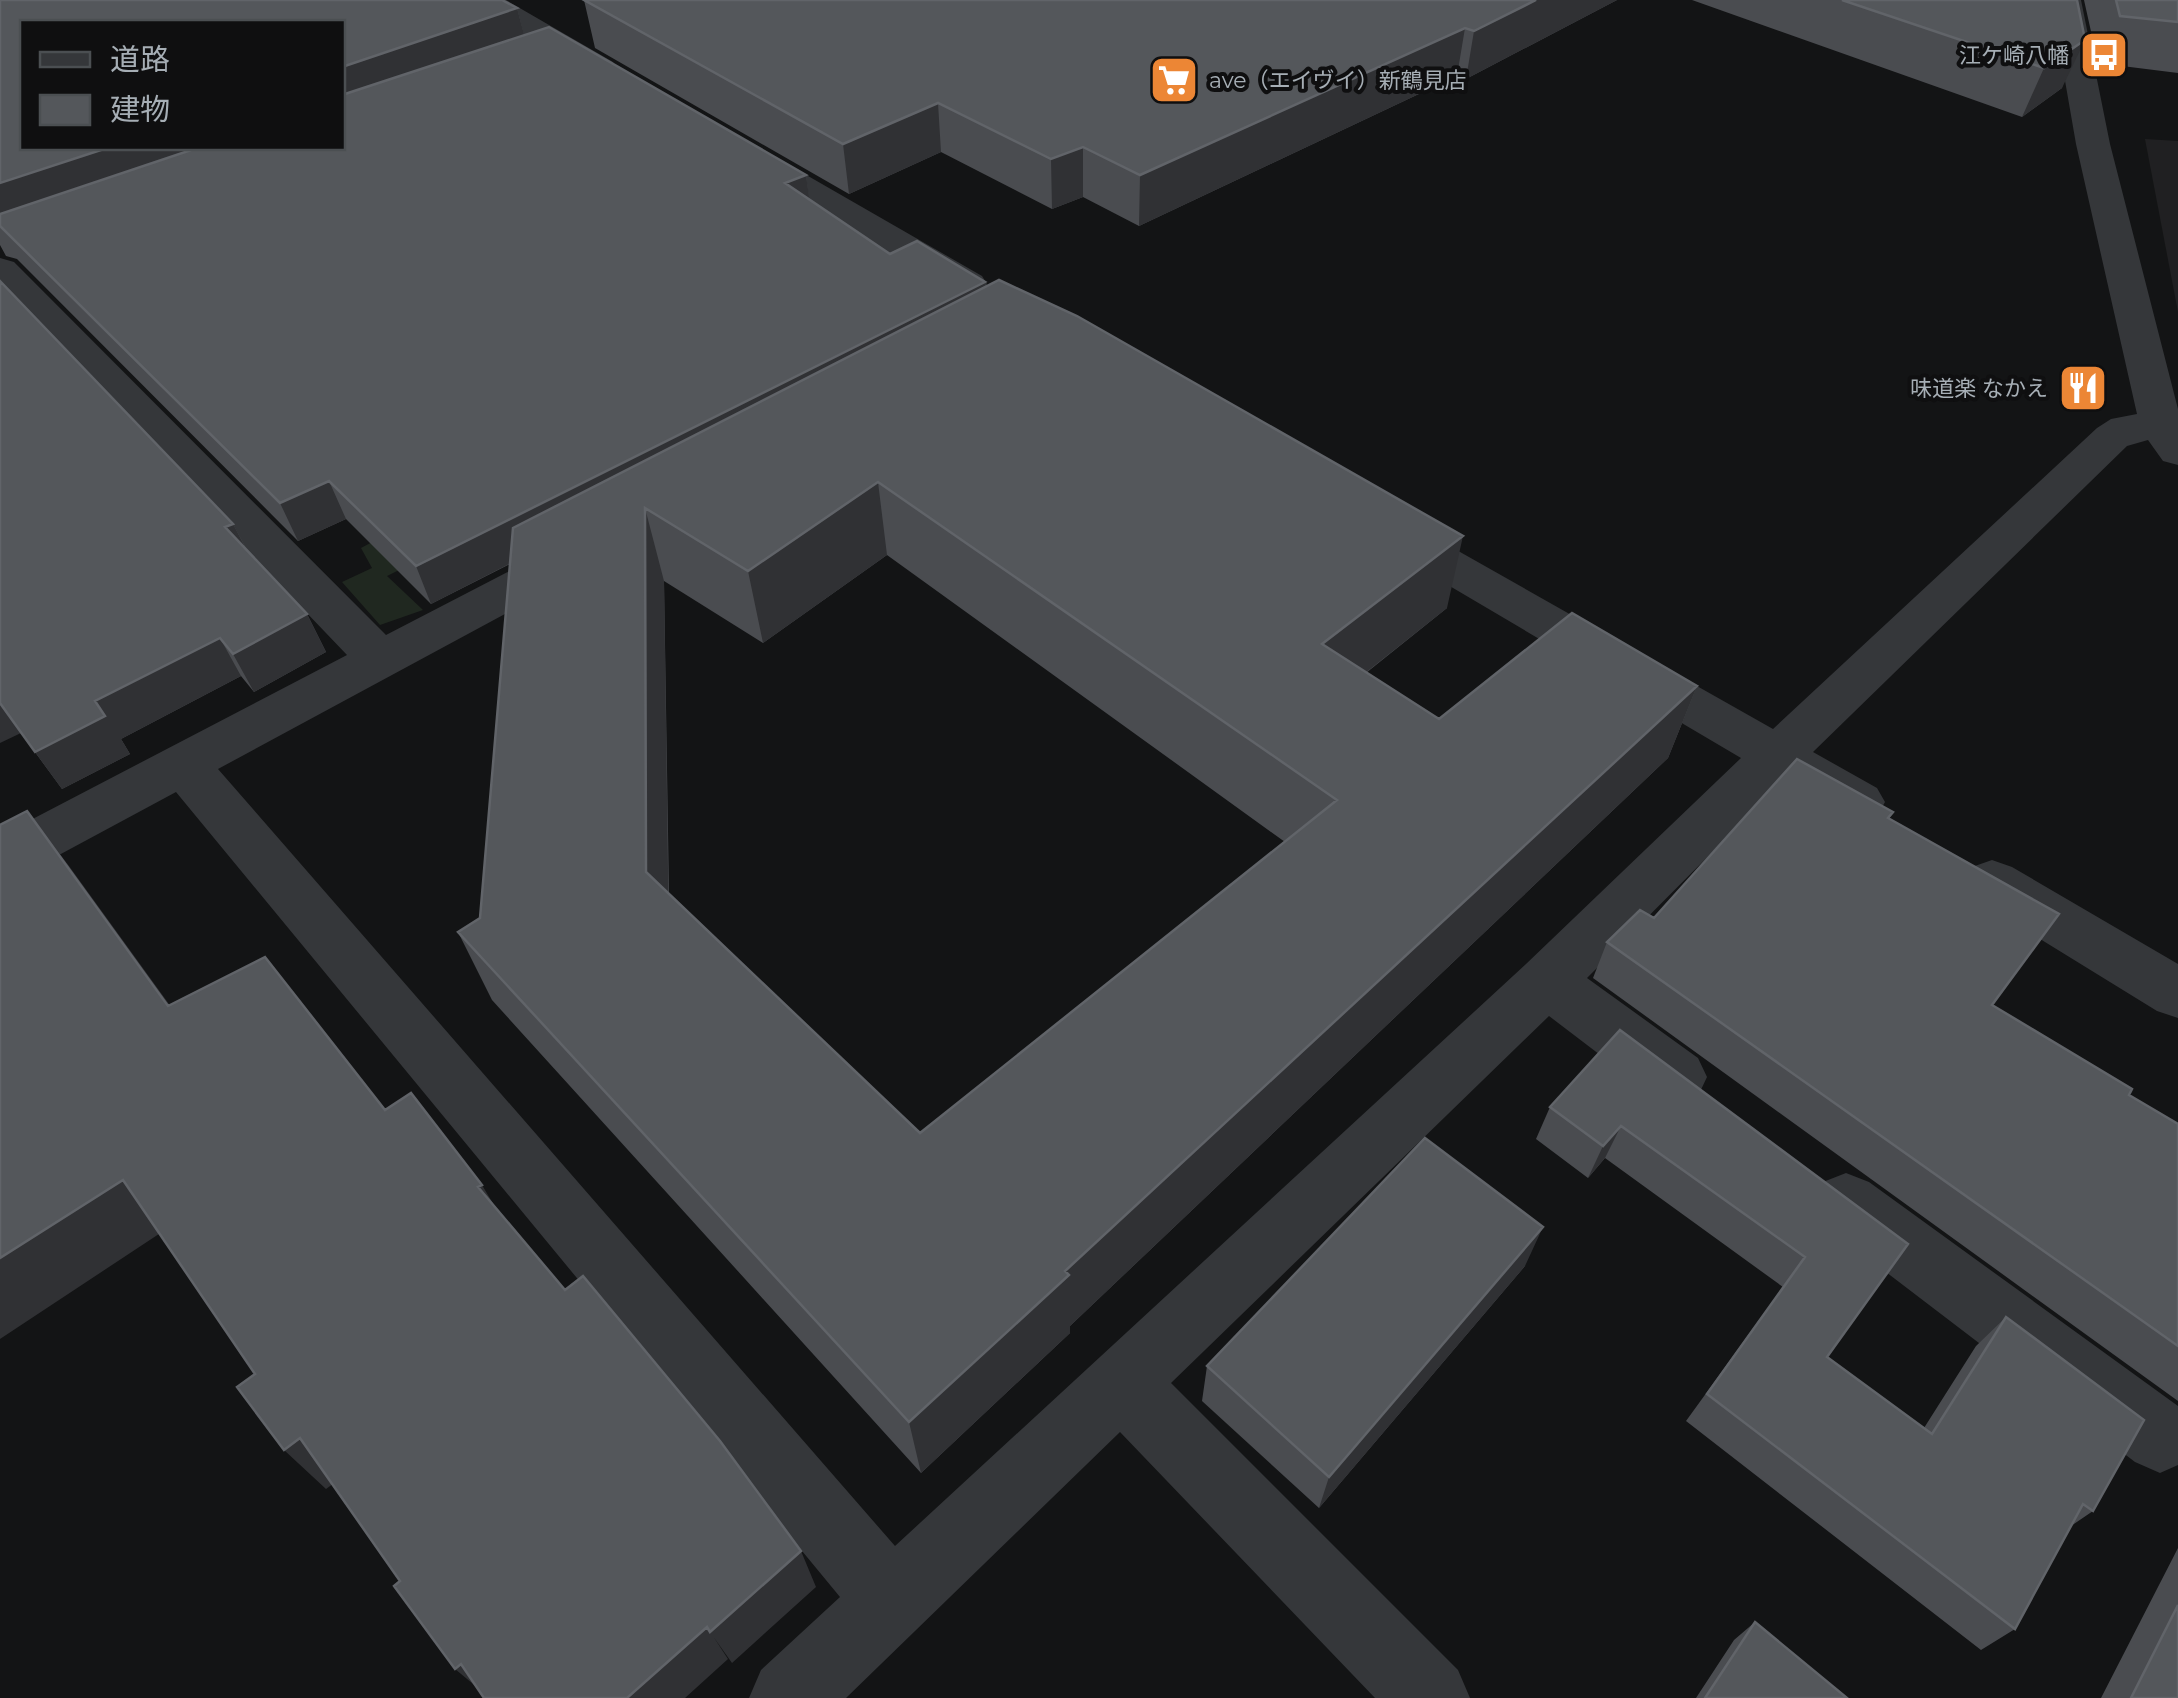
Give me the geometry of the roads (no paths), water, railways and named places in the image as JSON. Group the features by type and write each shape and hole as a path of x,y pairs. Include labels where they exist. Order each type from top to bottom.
{"street":[{"path":"484,0 642,93"},
{"path":"789,1698 1547,981 1730,800 2112,437 2126,428 2169,439 2093,144 2066,0"},
{"path":"515,61 605,29"},
{"path":"707,131 1010,309"},
{"path":"6,250 380,659"},
{"path":"1359,514 1890,821"},
{"path":"0,861 618,534"},
{"path":"182,762 891,1599"},
{"path":"1958,862 2178,994"},
{"path":"1547,981 1720,1109"},
{"path":"1798,1168 2160,1436"},
{"path":"1121,1382 1430,1698"}],"place":[{"name":"江ケ崎八幡","path":"2104,55"},
{"name":"ave（エイヴイ）新鶴見店","path":"1174,80"},
{"name":"味道楽 なかえ","path":"2083,388"}]}
